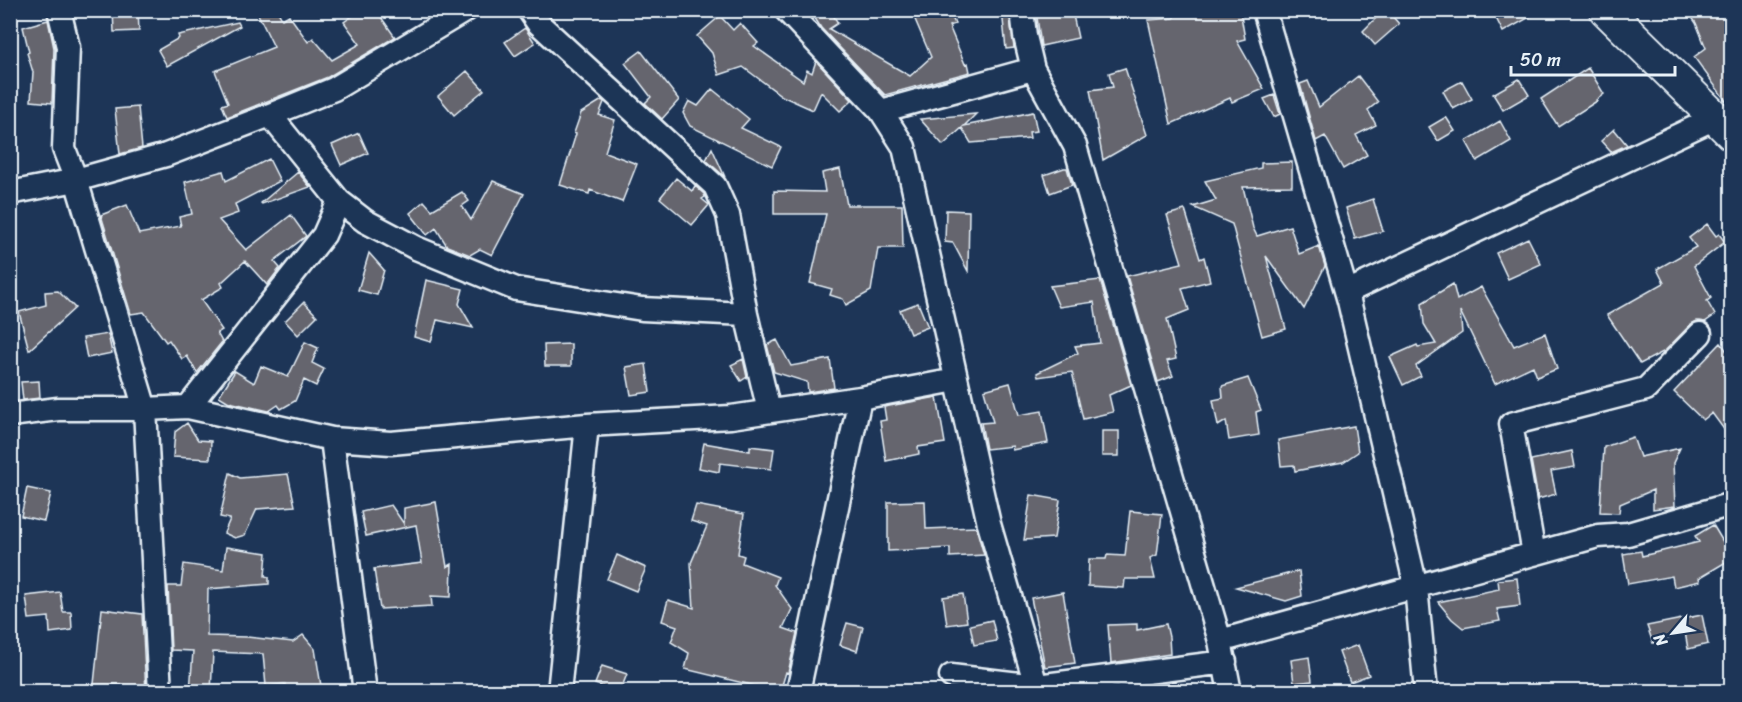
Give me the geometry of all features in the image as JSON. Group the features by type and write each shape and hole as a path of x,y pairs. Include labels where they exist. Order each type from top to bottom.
{"street":[{"path":"59,10 68,47 64,149 76,180 145,409 160,692"},
{"path":"10,193 76,180 166,155 270,115 334,89 466,10"},
{"path":"529,10 538,23 715,186 728,215 746,314 769,411"},
{"path":"786,10 881,111 904,147 989,524 1038,689"},
{"path":"1022,10 1025,36 1033,69 1076,146 1222,652 1230,692"},
{"path":"1264,10 1347,292 1416,587 1426,692"},
{"path":"1347,292 1723,126 1606,10"},
{"path":"881,111 1033,69"},
{"path":"270,115 339,201 365,221 416,248 516,289 642,309 746,314"},
{"path":"188,407 324,235 339,201"},
{"path":"1534,554 1511,424 1646,389 1700,334"},
{"path":"10,415 58,409 188,407 332,440 391,443 587,425 731,417 860,398 956,380"},
{"path":"798,692 860,398"},
{"path":"559,692 587,425"},
{"path":"332,440 365,692"},
{"path":"951,676 1038,689 1222,652 1416,587 1598,536 1628,534 1731,504"}],"building":[{"path":"113,10 138,10 139,31 114,32"},
{"path":"256,10 277,10 282,19 289,15 308,42 313,38 332,60 360,44 344,22 361,10 376,10 395,37 328,77 227,117 222,105 228,103 215,71 274,47"},
{"path":"810,10 830,10 838,23 829,29 910,76 931,57 911,10 949,10 955,24 949,26 965,64 968,63 970,72 885,95 821,28"},
{"path":"1002,10 1009,10 1014,48 1006,49"},
{"path":"1036,10 1061,10 1061,17 1073,15 1078,38 1041,46"},
{"path":"1174,10 1240,10 1245,39 1237,41 1264,89 1232,102 1230,98 1171,124 1148,20 1174,18"},
{"path":"1384,10 1387,10 1399,24 1375,45 1363,31"},
{"path":"1492,10 1542,10 1503,32"},
{"path":"1687,10 1727,10 1731,17 1731,108 1694,57 1706,48 1696,23"},
{"path":"720,16 733,30 740,23 758,43 754,46 803,81 807,70 812,73 816,61 852,100 840,111 821,92 813,110 782,96 743,67 719,75 712,53 697,36"},
{"path":"48,20 54,48 52,103 31,101 33,72 23,27"},
{"path":"238,22 240,26 167,66 158,50 179,38 178,35"},
{"path":"525,28 535,43 515,56 505,42"},
{"path":"641,51 679,100 662,119 645,103 651,97 625,63"},
{"path":"1125,68 1147,135 1103,160 1090,90 1113,87 1109,73"},
{"path":"1588,68 1604,94 1558,126 1541,99"},
{"path":"467,71 484,90 454,115 438,96"},
{"path":"1358,76 1378,102 1368,110 1376,125 1356,135 1367,155 1343,169 1325,136 1316,141 1300,84 1308,81 1319,107"},
{"path":"1519,79 1529,95 1503,110 1493,94"},
{"path":"1462,81 1472,99 1453,109 1443,91"},
{"path":"712,89 749,119 741,128 781,147 772,166 690,126 683,113 689,101 698,106"},
{"path":"1274,95 1280,114 1274,117 1264,99"},
{"path":"602,100 604,102 599,115 615,120 605,152 637,164 622,202 590,190 589,194 560,185 581,113"},
{"path":"138,107 142,148 120,154 115,109"},
{"path":"1033,112 1037,131 1029,132 1030,138 971,143 962,128 943,145 920,119 976,114 964,126"},
{"path":"1446,117 1455,131 1438,141 1429,127"},
{"path":"1500,121 1511,141 1477,161 1466,141"},
{"path":"1614,129 1627,145 1611,152 1601,141"},
{"path":"359,133 368,153 341,165 332,145"},
{"path":"712,148 725,177 706,160"},
{"path":"269,159 280,181 235,204 238,213 219,220 246,250 291,215 306,236 274,261 280,268 267,285 245,261 221,283 223,287 201,300 222,330 217,333 222,342 197,373 187,356 182,359 169,340 166,342 144,312 131,314 101,215 127,205 139,234 181,226 179,217 192,214 185,182 223,171 226,181"},
{"path":"1292,162 1292,186 1243,187 1253,228 1257,236 1290,226 1299,254 1319,246 1325,266 1304,309 1266,256 1286,329 1262,336 1232,224 1193,207 1216,200 1205,181 1261,168 1261,163"},
{"path":"1067,168 1072,185 1050,193 1044,175"},
{"path":"840,169 847,205 902,205 903,248 878,248 871,291 846,305 843,299 830,295 832,289 810,283 826,214 774,214 774,191 825,192 822,173"},
{"path":"298,172 310,187 261,203"},
{"path":"676,178 692,191 695,186 704,194 705,197 702,199 709,205 692,225 660,198"},
{"path":"493,181 524,194 492,255 480,249 470,255 447,246 436,228 427,235 410,213 424,201 432,210 462,192 469,201 462,206 471,220"},
{"path":"1373,199 1383,231 1355,239 1346,208"},
{"path":"946,210 969,211 968,271 953,243 945,242"},
{"path":"1185,210 1200,259 1204,257 1210,281 1182,288 1189,310 1167,319 1176,359 1167,361 1173,376 1158,382 1127,276 1182,263 1167,215"},
{"path":"1707,224 1716,236 1719,234 1725,242 1694,266 1711,298 1707,301 1715,315 1705,322 1697,321 1691,324 1665,351 1640,364 1607,315 1664,283 1657,269 1696,247 1689,238"},
{"path":"1528,238 1541,264 1508,279 1496,253"},
{"path":"369,253 384,270 377,295 358,290"},
{"path":"426,280 463,289 459,304 473,328 437,320 431,342 414,337"},
{"path":"1100,280 1131,385 1109,395 1113,412 1083,419 1072,372 1038,377 1037,373 1078,353 1075,346 1100,343 1094,302 1059,307 1050,286"},
{"path":"1453,284 1457,300 1481,287 1514,346 1545,333 1557,369 1537,377 1533,366 1495,384 1460,311 1462,333 1416,366 1421,376 1403,385 1390,357 1417,345 1418,347 1436,344 1424,324 1422,303"},
{"path":"58,291 75,308 29,350 19,312 46,305 45,292"},
{"path":"304,302 317,316 298,335 285,321"},
{"path":"918,303 928,327 910,334 900,310"},
{"path":"108,334 112,353 87,358 83,338"},
{"path":"777,340 791,366 830,359 834,388 808,392 807,382 774,372 767,345"},
{"path":"305,342 318,348 312,363 324,369 316,386 304,380 295,401 281,409 278,405 269,411 229,402 219,396 235,371 254,383 261,366 288,377"},
{"path":"1721,343 1731,357 1731,439 1712,413 1703,420 1674,392"},
{"path":"571,344 571,366 545,366 544,345"},
{"path":"743,359 747,377 741,381 731,365"},
{"path":"646,364 650,392 631,395 626,367"},
{"path":"1248,378 1261,410 1256,412 1259,435 1229,440 1226,421 1218,426 1213,400 1223,398 1222,386"},
{"path":"39,381 40,398 23,400 21,382"},
{"path":"1010,383 1019,415 1042,411 1048,443 1012,450 1013,446 986,449 981,423 993,422 984,390"},
{"path":"937,397 945,443 918,447 919,454 886,461 880,421 886,420 884,407"},
{"path":"187,423 198,440 211,441 210,459 173,457 175,432"},
{"path":"1354,426 1358,452 1343,462 1295,471 1294,465 1281,466 1278,440"},
{"path":"1102,431 1119,431 1119,456 1102,456"},
{"path":"1633,437 1640,457 1680,448 1673,463 1675,506 1653,509 1653,490 1620,504 1619,513 1600,512 1604,447"},
{"path":"704,443 750,451 750,446 774,449 771,469 720,463 719,472 699,468"},
{"path":"1572,451 1575,467 1551,471 1556,494 1538,499 1531,460"},
{"path":"230,473 240,478 288,474 295,506 257,509 245,535 235,538 224,533 230,519 220,517"},
{"path":"27,488 51,493 44,521 21,516"},
{"path":"1031,495 1060,500 1054,538 1024,540"},
{"path":"925,501 926,529 976,527 984,555 950,557 950,548 888,551 888,502"},
{"path":"436,502 447,567 452,564 451,597 431,596 432,606 380,609 374,569 422,563 416,525 366,536 361,512 391,505 404,524 404,508"},
{"path":"696,505 744,514 738,554 744,556 742,563 778,577 775,585 792,609 783,628 797,633 788,673 786,672 780,692 685,669 689,653 671,642 677,626 662,621 668,600 694,608 691,563 707,526 691,521"},
{"path":"1130,511 1162,514 1157,555 1150,558 1155,579 1125,579 1124,588 1088,586 1089,559 1106,559 1107,555 1125,556"},
{"path":"1713,525 1731,555 1731,559 1699,578 1700,581 1674,587 1672,576 1628,584 1623,554 1641,551 1642,556 1699,542 1695,536"},
{"path":"226,547 267,553 265,576 269,577 269,584 208,589 207,636 293,642 303,635 315,649 322,692 287,692 285,684 266,686 263,654 213,652 211,692 190,692 193,651 171,650 168,586 181,586 184,564 223,570"},
{"path":"617,555 646,568 636,591 607,579"},
{"path":"1299,571 1302,596 1286,601 1236,587"},
{"path":"1517,578 1520,606 1497,609 1500,621 1463,628 1438,602 1499,589 1498,580"},
{"path":"60,592 63,612 71,612 72,630 50,633 49,617 29,619 26,596"},
{"path":"1063,592 1075,663 1045,667 1031,598"},
{"path":"963,594 967,622 947,625 943,597"},
{"path":"102,609 142,614 146,692 138,692 138,685 94,684"},
{"path":"1702,615 1708,644 1688,649 1685,632 1653,643 1647,626"},
{"path":"992,620 997,641 974,645 970,625"},
{"path":"847,623 863,627 857,651 840,645"},
{"path":"1137,624 1137,630 1166,624 1170,654 1111,663 1108,625"},
{"path":"1358,645 1369,675 1350,682 1339,652"},
{"path":"1309,657 1312,681 1294,683 1291,660"},
{"path":"602,666 627,674 620,692 595,684"}]}
